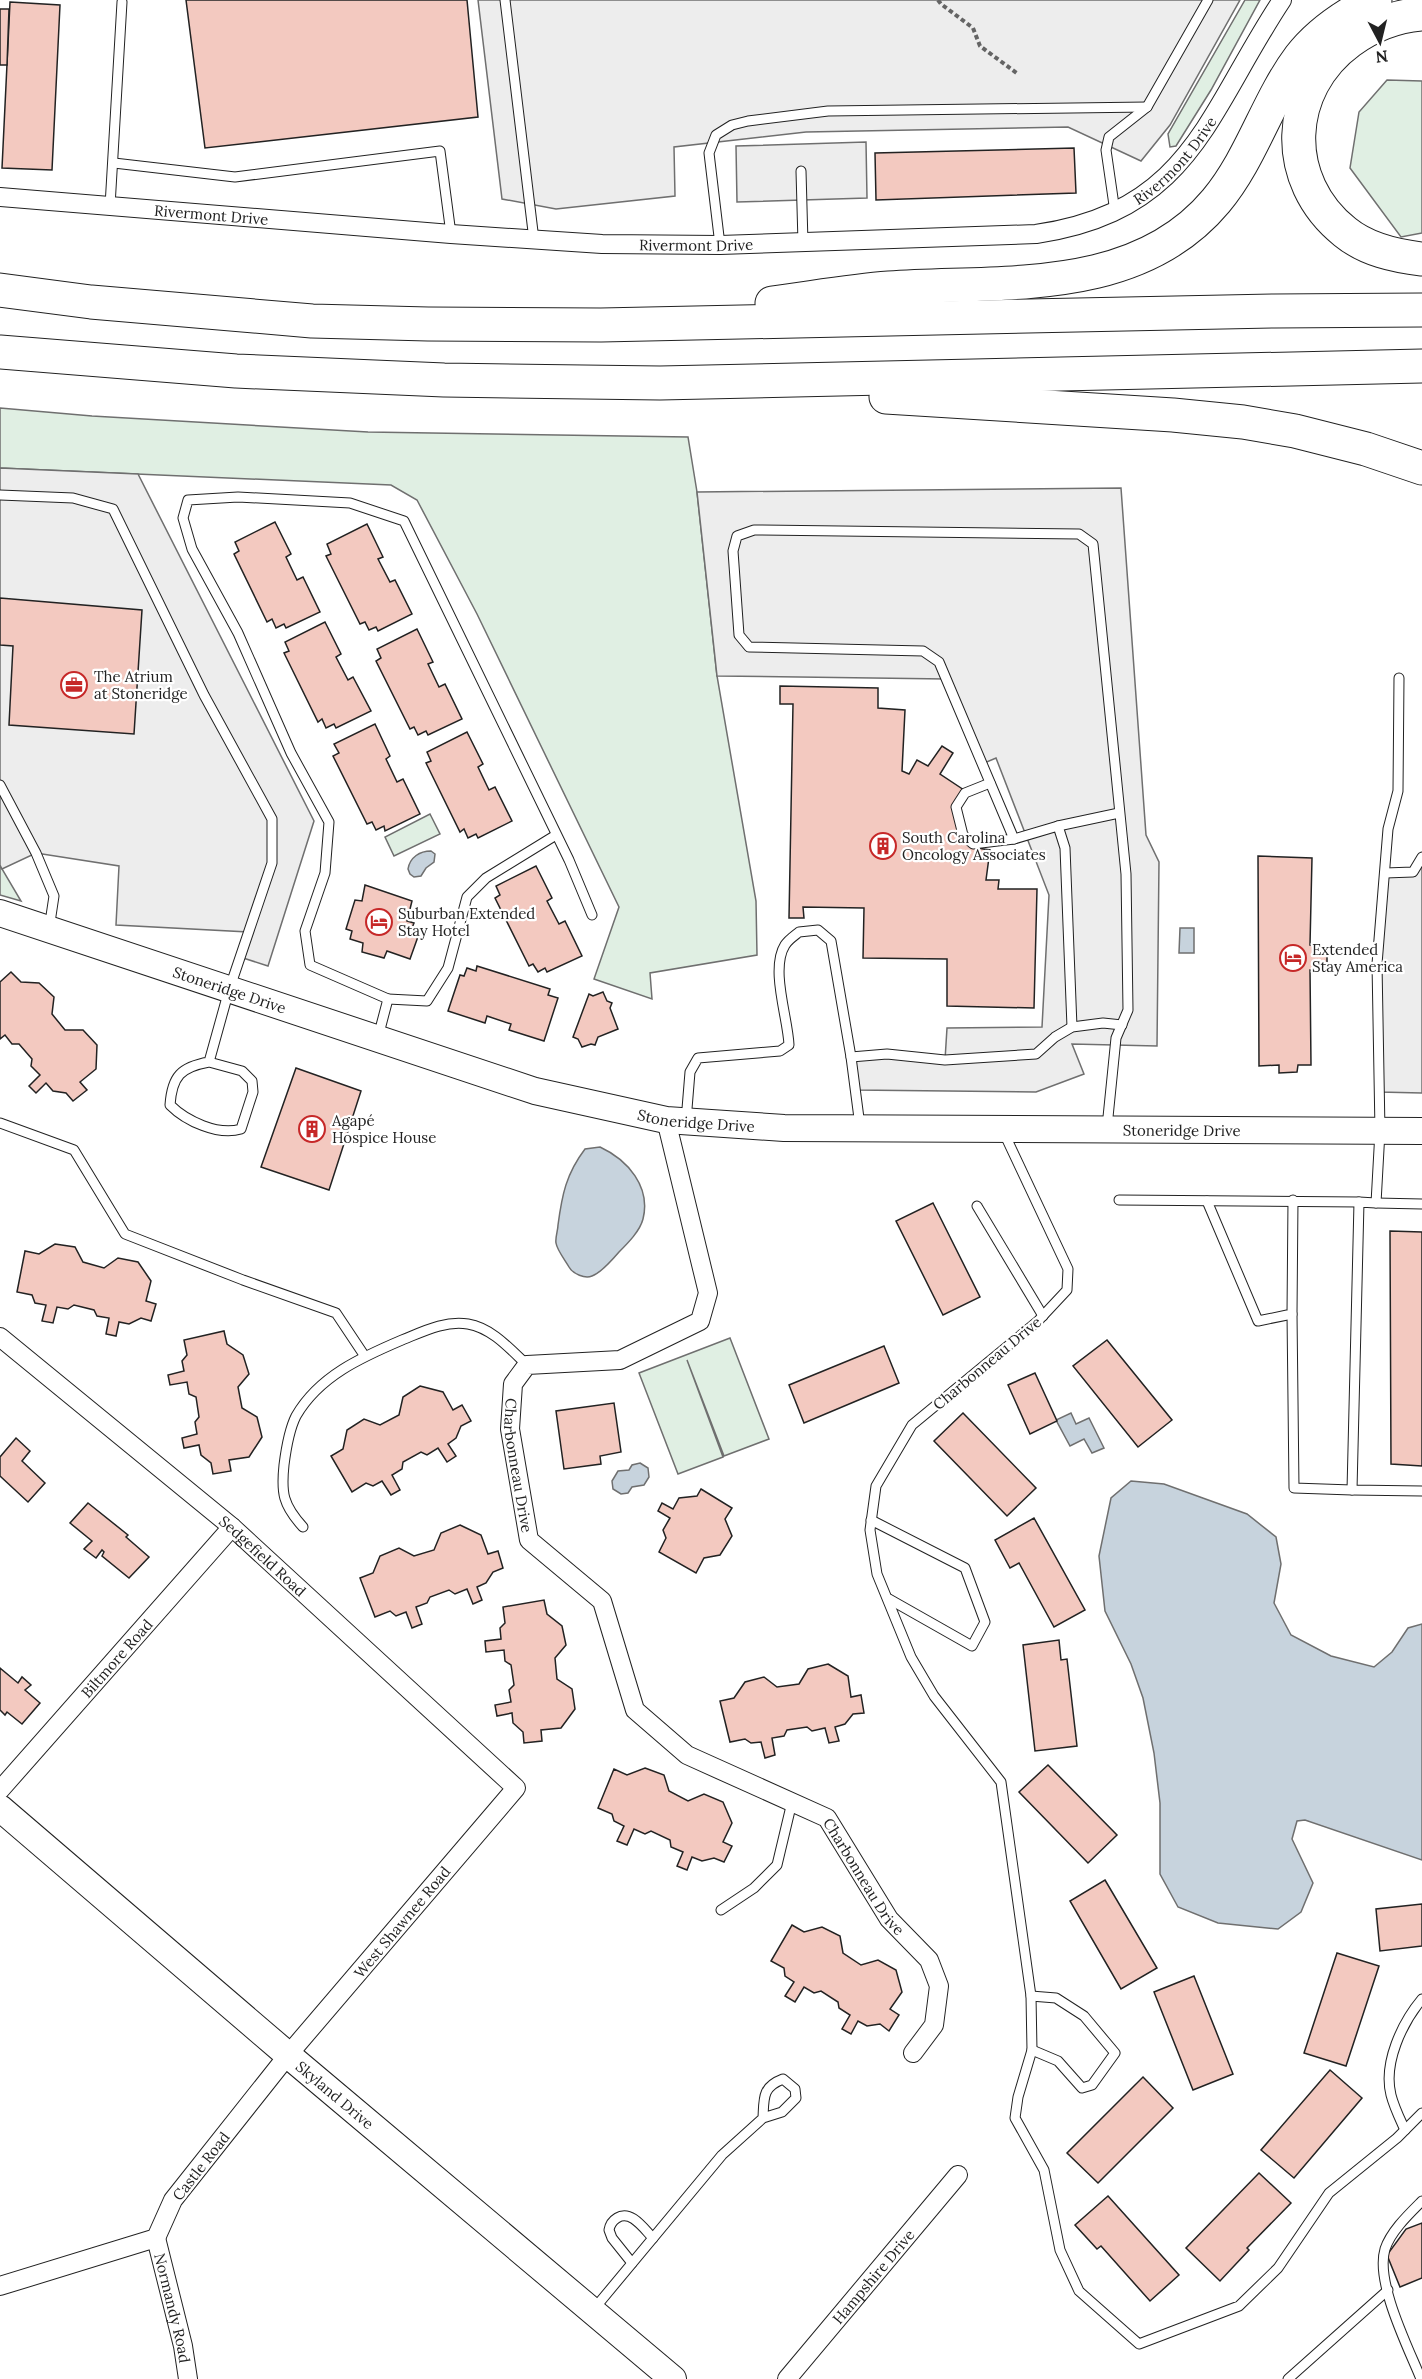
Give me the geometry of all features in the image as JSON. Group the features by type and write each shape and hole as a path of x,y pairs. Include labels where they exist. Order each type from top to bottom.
{"highway":[{"path":"601,325 888,288 1059,279 1088,274 1140,259 1187,229 1215,202 1238,171 1300,57 1319,35 1349,12 1375,0"},
{"path":"1422,14 1386,21 1361,33 1334,53 1319,70 1306,96 1299,125 1298,153 1304,176 1314,196 1328,216 1347,233 1371,247 1396,256 1422,259"},
{"path":"0,290 91,302 312,321 601,325 1274,310 1422,310"},
{"path":"0,352 236,371 444,380 660,383 1422,366"},
{"path":"660,383 1173,415 1232,421 1295,431 1366,449 1422,468"}],"street":[{"name":"Rivermont Drive","path":"0,197 451,234 655,245 803,243 1036,234 1064,230 1115,212 1146,194 1172,172 1192,150 1207,128 1263,28 1282,0"},
{"name":"Stoneridge Drive","path":"0,914 535,1091 676,1121 784,1128 1422,1131"},
{"path":"527,1365 620,1360 700,1321 708,1293 676,1121"},
{"name":"Sedgefield Road","path":"0,1337 232,1527 516,1788"},
{"name":"Charbonneau Drive","path":"527,1365 513,1384 510,1429 528,1540 602,1601 635,1710 687,1755 827,1818 889,1919 929,1960 939,1986 934,2025 913,2053"},
{"name":"Biltmore Road","path":"0,1790 232,1527"},
{"name":"West Shawnee Road","path":"288,2055 516,1788"},
{"name":"Skyland Drive","path":"0,1808 288,2055 673,2379"},
{"name":"Castle Road","path":"156,2238 173,2200 288,2055"},
{"name":"Hampshire Drive","path":"787,2379 958,2175"},
{"path":"0,2286 156,2238"},
{"name":"Normandy Road","path":"156,2238 183,2346 188,2379"}],"lane":[{"path":"505,0 534,240"},
{"path":"1115,212 1106,144 1109,137 1147,107 1208,0"},
{"path":"110,206 122,2"},
{"path":"720,245 709,153 716,135 732,125 828,111 1147,107"},
{"path":"114,163 235,177 440,151 451,234"},
{"path":"801,171 803,243"},
{"path":"0,495 74,498 113,509 204,695 272,819 272,863 229,990 210,1062"},
{"path":"556,835 486,878 466,897 448,968 427,1001 388,999 310,965 305,931 325,873 329,822 291,753 238,633 192,549 183,519 188,500 238,497 350,503 404,521 556,835 592,915"},
{"path":"1014,839 939,662 923,651 749,647 739,635 733,551 737,536 754,530 1079,534 1094,544 1126,874 1128,1011 1116,1038 1107,1129"},
{"path":"1376,1203 1380,1131 1377,964 1388,829 1398,791 1399,678"},
{"path":"990,783 965,793 956,807 963,835 973,844 1014,839 1058,826 1119,813"},
{"path":"0,785 36,853 54,896 49,930"},
{"path":"1058,826 1065,848 1071,1027"},
{"path":"1384,873 1413,872 1422,857"},
{"path":"676,1121 690,1072 698,1058 780,1051 789,1045 789,1030 778,966 784,946 799,932 818,930 831,941 851,1056 860,1128"},
{"path":"378,1039 388,999"},
{"path":"851,1056 887,1054 945,1060 1036,1054 1055,1037 1071,1027 1103,1023 1122,1025"},
{"path":"210,1062 242,1071 252,1081 253,1092 241,1129 232,1132 201,1124 180,1115 170,1105 171,1088 178,1074 193,1065 210,1062"},
{"path":"0,1123 74,1150 125,1234 336,1313 364,1355"},
{"name":"Charbonneau Drive","path":"1002,1129 1068,1269 1067,1290 1043,1316 912,1425 876,1486 870,1530 877,1574 911,1657 934,1696 1001,1782 1031,1996 1032,2050 1018,2097 1015,2118 1044,2170 1060,2250 1079,2291 1139,2344 1239,2306 1278,2268 1329,2193 1405,2130"},
{"path":"1119,1200 1293,1200 1422,1204"},
{"path":"1293,1200 1294,1488 1422,1491"},
{"path":"1207,1201 1258,1321 1292,1314"},
{"path":"1352,1490 1359,1202"},
{"path":"978,1206 1043,1316"},
{"path":"303,1527 291,1514 284,1501 282,1483 286,1448 296,1418 321,1386 339,1371 364,1355 428,1329 448,1324 468,1324 485,1330 527,1365"},
{"path":"871,1520 965,1568 985,1622 972,1646 889,1599"},
{"path":"721,1910 754,1888 777,1865 792,1802"},
{"path":"1031,1996 1056,1998 1084,2016 1115,2053 1092,2085 1082,2088 1058,2061 1032,2050"},
{"path":"1422,1999 1411,2012 1391,2053 1390,2093 1405,2130 1422,2113"},
{"path":"592,2311 722,2155 763,2118 782,2112 796,2098 795,2089 783,2079 771,2083 764,2095 763,2118"},
{"path":"1421,2379 1390,2303 1383,2265 1386,2248 1403,2222 1422,2201"},
{"path":"632,2263 612,2238 609,2230 614,2220 621,2216 630,2217 653,2238"},
{"path":"1288,2379 1388,2290"}],"path":[{"path":"939,0 941,4 973,28 980,46 1018,74"}],"green space":[{"path":"1245,0 1260,0 1211,90 1176,146 1170,147 1168,134"},
{"path":"1387,80 1422,81 1422,233 1401,237 1350,168 1359,112"},
{"path":"0,408 92,416 368,432 688,437 697,492 717,676 756,901 757,955 650,973 652,999 594,979 619,907 477,614 417,500 391,485 0,468"},
{"path":"430,814 440,834 394,856 385,837"},
{"path":"0,865 2,869 21,901 0,895"},
{"path":"730,1338 769,1439 724,1456 687,1360 723,1457 678,1474 639,1373"}],"shaded area":[{"path":"478,0 1240,0 1170,125 1141,161 1068,127 806,132 674,147 675,196 556,209 502,199"},
{"path":"866,142 867,198 737,202 736,146"},
{"path":"0,468 138,474 314,821 268,966 240,957 248,932 116,925 119,866 36,853 2,869 0,865"},
{"path":"1121,488 1146,835 1159,862 1157,1046 1072,1044 1084,1074 1036,1092 854,1090 851,1057 945,1060 947,1028 1042,1027 1049,895 996,758 982,764 946,679 717,676 697,492"},
{"path":"431,851 435,854 434,862 421,876 414,877 410,874 408,869 413,858 423,852"},
{"path":"1422,857 1422,1093 1379,1092 1377,964 1385,873 1413,872"},
{"path":"1180,928 1194,928 1194,953 1179,953"},
{"path":"600,1147 620,1159 635,1176 644,1196 645,1207 643,1219 633,1237 603,1269 586,1277 571,1270 558,1249 556,1239 563,1194 573,1167 585,1149"},
{"path":"1071,1413 1076,1424 1089,1418 1104,1448 1092,1453 1084,1439 1070,1446 1056,1420"},
{"path":"640,1463 648,1468 649,1477 644,1485 632,1487 628,1493 621,1494 613,1489 612,1481 618,1471 629,1470 632,1465"},
{"path":"1131,1481 1164,1484 1247,1514 1276,1537 1281,1564 1274,1603 1291,1635 1331,1656 1374,1667 1392,1652 1408,1628 1422,1624 1422,1860 1305,1820 1297,1821 1292,1839 1313,1883 1301,1912 1278,1929 1218,1923 1178,1907 1160,1874 1160,1803 1154,1753 1143,1698 1131,1664 1105,1611 1099,1556 1111,1498"}],"building":[{"path":"186,0 467,0 478,117 205,148"},
{"path":"10,2 60,5 52,170 2,168"},
{"path":"0,9 9,9 7,65 0,65"},
{"path":"1074,148 1076,193 876,200 875,153"},
{"path":"275,522 291,554 286,557 297,580 303,577 320,612 286,628 284,624 276,628 272,619 267,622 234,554 239,551 235,542"},
{"path":"367,524 383,557 378,559 390,582 395,580 412,614 378,631 376,627 369,630 365,622 360,624 326,556 331,554 327,544"},
{"name":"The Atrium at Stoneridge","path":"0,598 142,610 134,734 9,725 13,646 0,645"},
{"path":"325,622 341,654 336,657 348,680 353,677 371,711 336,728 334,724 326,728 322,719 318,722 284,653 289,651 285,642"},
{"path":"417,629 433,662 428,664 439,687 445,684 462,719 428,735 426,731 418,735 414,727 410,729 376,661 381,658 377,649"},
{"name":"South Carolina Oncology Associates","path":"780,686 878,688 878,708 905,710 902,771 909,774 917,760 928,766 942,746 953,753 940,774 964,790 956,824 966,840 977,848 990,850 986,880 999,880 998,889 1037,889 1034,1008 947,1006 947,959 863,958 864,908 803,907 804,918 789,918 793,704 780,704"},
{"path":"375,724 390,756 386,759 397,782 403,779 420,814 385,831 384,826 376,830 372,822 367,824 333,756 339,753 334,744"},
{"path":"467,732 483,764 478,767 489,790 495,787 512,821 478,838 476,834 468,838 464,829 460,832 426,763 431,761 427,752"},
{"name":"Extended Stay America","path":"1258,856 1312,858 1310,945 1327,946 1327,971 1310,970 1311,1065 1298,1065 1297,1072 1279,1073 1279,1065 1259,1066"},
{"path":"536,866 552,898 547,901 559,924 565,921 582,956 547,972 545,968 538,972 533,964 529,966 495,898 500,895 496,886"},
{"name":"Suburban Extended Stay Hotel","path":"365,885 412,901 407,921 414,923 412,928 420,931 410,959 387,951 384,958 362,952 363,943 350,939 352,931 346,929 355,900 362,901"},
{"path":"477,966 550,989 548,995 558,998 544,1041 509,1030 511,1024 487,1016 485,1023 448,1011 460,975 464,976 467,968 476,971"},
{"path":"11,972 21,982 39,983 54,997 52,1014 65,1030 83,1030 97,1045 96,1069 80,1082 87,1090 73,1101 66,1093 53,1091 46,1083 36,1093 29,1086 40,1075 31,1066 32,1059 19,1044 12,1044 5,1035 0,1039 0,982"},
{"path":"603,992 607,1001 612,1003 610,1008 618,1029 598,1037 595,1045 582,1047 578,1039 573,1037 589,994 593,996"},
{"name":"Agapé Hospice House","path":"296,1068 361,1091 329,1190 261,1167"},
{"path":"933,1203 980,1297 943,1315 896,1221"},
{"path":"1390,1231 1422,1232 1422,1466 1391,1464"},
{"path":"55,1244 75,1247 83,1262 104,1268 118,1258 138,1262 151,1281 146,1301 156,1304 151,1321 141,1318 129,1324 119,1322 116,1336 106,1334 109,1318 97,1316 94,1310 74,1305 68,1309 57,1307 53,1323 42,1321 46,1305 35,1303 32,1295 17,1292 25,1251 39,1254"},
{"path":"224,1331 227,1344 243,1355 249,1374 238,1387 242,1408 257,1417 262,1437 249,1457 229,1460 231,1471 213,1474 211,1463 201,1455 199,1445 184,1448 182,1438 197,1434 195,1422 199,1417 196,1397 189,1394 187,1382 170,1385 168,1375 184,1371 182,1361 187,1355 184,1340"},
{"path":"1107,1340 1172,1420 1138,1447 1073,1366"},
{"path":"884,1346 899,1383 804,1423 789,1385"},
{"path":"1035,1373 1057,1421 1030,1434 1008,1385"},
{"path":"420,1386 443,1392 453,1410 462,1405 471,1421 461,1426 456,1438 448,1444 456,1456 447,1462 438,1448 427,1455 421,1452 403,1462 402,1469 392,1475 400,1490 391,1495 382,1481 373,1486 366,1483 352,1492 331,1456 343,1449 347,1430 364,1419 380,1425 399,1415 403,1397"},
{"path":"614,1403 621,1452 600,1456 601,1464 564,1469 556,1411"},
{"path":"963,1413 1036,1488 1007,1516 934,1441"},
{"path":"16,1438 30,1451 22,1461 45,1483 28,1502 0,1476 0,1457"},
{"path":"701,1489 732,1508 725,1519 732,1536 720,1555 704,1558 696,1573 659,1552 666,1538 663,1530 670,1518 658,1511 662,1503 673,1509 679,1498 697,1496"},
{"path":"88,1503 128,1535 126,1537 149,1557 129,1578 102,1556 104,1552 102,1550 96,1558 84,1549 92,1541 70,1523"},
{"path":"1034,1518 1085,1610 1054,1627 1019,1563 1010,1568 995,1540"},
{"path":"460,1525 481,1535 488,1554 498,1551 503,1568 493,1572 486,1583 477,1587 482,1600 473,1604 467,1589 455,1594 449,1590 430,1597 427,1603 416,1607 422,1624 412,1628 406,1612 396,1616 390,1611 375,1617 360,1578 373,1573 380,1556 399,1548 414,1556 434,1550 441,1533"},
{"path":"544,1600 547,1614 562,1626 566,1645 555,1658 557,1679 572,1689 575,1709 561,1728 541,1730 542,1741 524,1743 523,1732 513,1723 512,1713 497,1716 495,1705 511,1702 509,1690 514,1685 511,1665 505,1661 504,1650 486,1652 485,1641 501,1639 500,1628 505,1623 503,1607"},
{"path":"1059,1640 1061,1660 1067,1659 1077,1746 1035,1751 1023,1645"},
{"path":"828,1664 848,1676 851,1697 861,1695 864,1713 853,1714 845,1724 835,1727 839,1741 829,1743 825,1728 812,1731 807,1727 787,1730 784,1736 772,1738 775,1755 765,1758 761,1742 751,1743 745,1739 730,1742 720,1701 734,1698 745,1682 764,1677 777,1687 799,1684 808,1669"},
{"path":"0,1668 18,1683 22,1677 31,1685 25,1690 40,1703 22,1724 7,1712 5,1715 0,1710"},
{"path":"1048,1765 1117,1835 1088,1863 1019,1792"},
{"path":"645,1768 664,1775 669,1791 688,1801 704,1794 723,1802 732,1823 723,1842 732,1846 724,1862 714,1858 702,1861 692,1857 687,1870 677,1866 683,1852 671,1847 670,1840 651,1831 645,1834 634,1829 627,1845 617,1841 624,1826 614,1821 612,1814 598,1808 614,1769 627,1775"},
{"path":"1105,1880 1157,1968 1121,1989 1070,1901"},
{"path":"1422,1904 1422,1946 1380,1951 1376,1909"},
{"path":"792,1925 804,1932 822,1927 840,1936 843,1953 861,1965 878,1960 896,1970 902,1992 890,2009 899,2015 889,2031 880,2024 867,2026 858,2021 851,2034 842,2029 850,2015 839,2008 838,2002 821,1991 814,1993 804,1987 795,2002 785,1996 794,1982 785,1976 784,1968 771,1961"},
{"path":"1337,1953 1379,1966 1346,2066 1304,2053"},
{"path":"1194,1976 1233,2074 1193,2090 1154,1992"},
{"path":"1330,2070 1362,2098 1294,2178 1261,2150"},
{"path":"1143,2077 1173,2108 1098,2183 1067,2153"},
{"path":"1259,2173 1291,2203 1247,2248 1249,2250 1220,2281 1186,2248"},
{"path":"1108,2196 1179,2275 1150,2301 1101,2246 1097,2249 1075,2225"},
{"path":"1422,2223 1422,2278 1400,2287 1387,2255 1406,2229"}],"place":[{"name":"The Atrium at Stoneridge","path":"74,685"},
{"name":"South Carolina Oncology Associates","path":"883,846"},
{"name":"Suburban Extended Stay Hotel","path":"379,922"},
{"name":"Extended Stay America","path":"1293,958"},
{"name":"Agapé Hospice House","path":"312,1129"}]}
